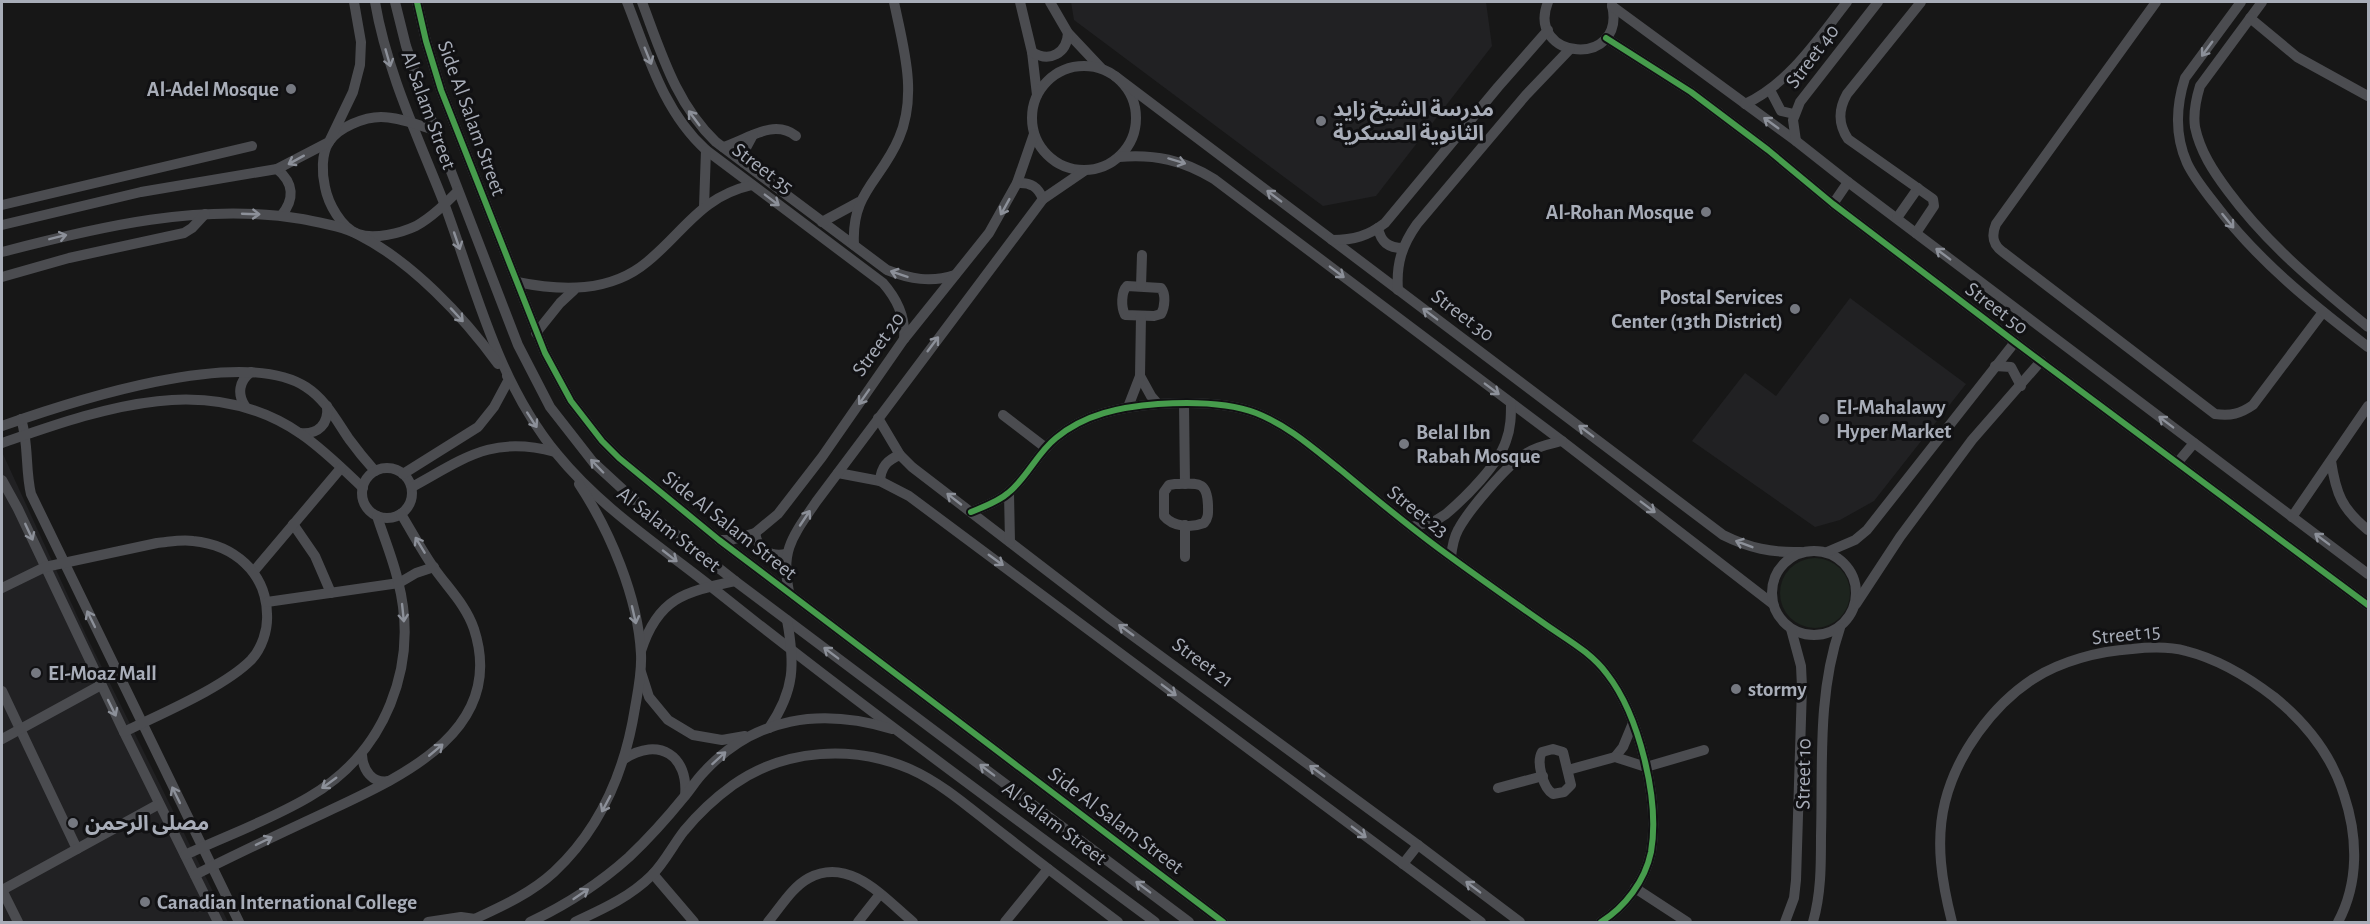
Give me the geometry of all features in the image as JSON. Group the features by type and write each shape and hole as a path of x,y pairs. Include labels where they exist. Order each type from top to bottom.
{"street":[{"path":"354,2 361,42 360,65 353,92 329,142 324,158 322,176 326,193 333,209 344,223 406,267 444,302 472,331 509,379 494,407 478,427 404,474"},
{"name":"Al Salam Street","path":"375,2 390,66 444,205 480,308 509,379 524,408 567,467 611,510 792,651 1155,922"},
{"name":"Al Salam Street","path":"395,2 405,46 435,130 526,362 550,407 592,462 635,502 735,581 1189,922"},
{"name":"Side Al Salam Street","path":"417,2 441,90 536,333 571,402 602,441 619,458 719,540 1223,922"},
{"name":"Street 35","path":"627,2 666,100 684,128 706,150 883,283 892,293 901,310 905,330 904,339"},
{"name":"Street 35","path":"642,2 675,87 683,103 703,130 887,270 900,275 929,280 956,275"},
{"path":"854,245 854,223 859,202 893,151 905,121 908,72 894,2"},
{"path":"1020,2 1032,52 1037,95"},
{"path":"1050,2 1068,33 1104,70"},
{"path":"1548,2 1545,14 1548,30 1557,42 1570,49 1586,50 1606,38 1613,23 1611,4"},
{"name":"Street 40","path":"1745,104 1770,90 1791,70 1847,2"},
{"name":"Street 40","path":"1796,141 1794,114 1800,102 1878,2"},
{"path":"1916,233 1934,206 1934,200 1848,139 1842,131 1840,112 1847,94 1921,2"},
{"path":"2156,2 1996,224 1993,237 1995,243 2012,259 2215,414 2229,416 2242,413 2253,405 2323,312"},
{"path":"2262,2 2200,86 2196,97 2195,120 2202,149 2208,162 2256,228 2304,274 2368,327"},
{"path":"2368,96 2297,57 2251,16 2240,3 2185,78 2180,92 2178,120 2187,162 2221,212 2256,253 2288,284 2368,347"},
{"name":"Street 50","path":"1611,4 1796,141 2368,574"},
{"path":"1332,240 1351,240 1370,234 1385,223 1490,95 1548,30"},
{"path":"1032,52 1046,57 1060,52 1068,40 1068,33"},
{"name":"Street 50","path":"1606,38 1691,92 1768,150 1833,204 2015,342 2368,605"},
{"path":"1398,290 1398,268 1403,248 1417,224 1526,95 1570,49"},
{"path":"1091,66 1115,76 1128,91 1136,109 1133,135 1119,157 1108,164 1083,171 1071,169 1048,156 1034,134 1033,108 1037,95 1049,80 1065,69 1091,66"},
{"name":"Street 30","path":"1115,76 1723,535 1761,550 1781,553 1801,552"},
{"path":"1770,90 1781,111 1794,114"},
{"path":"2,225 141,192 277,169 329,142 351,125 365,120 380,117 435,130"},
{"path":"2178,120 2195,120"},
{"path":"723,147 753,134 778,128 788,130 796,136"},
{"path":"744,163 746,148 753,134"},
{"name":"Street 20","path":"719,540 737,539 755,533 778,514 815,467 904,339 989,233 1017,183 1034,134"},
{"path":"2,205 252,146"},
{"path":"704,207 706,150"},
{"name":"Street 30","path":"1119,157 1160,156 1198,169 1562,441 1773,604"},
{"path":"277,169 291,186 292,197 281,216"},
{"name":"Street 20","path":"789,592 785,572 786,554 794,534 1042,199 1083,171"},
{"path":"1017,183 1026,182 1034,185 1040,191 1042,199"},
{"path":"1833,204 1848,182"},
{"path":"517,282 574,290 607,283 638,269 647,262 704,207 727,193 753,185"},
{"path":"1897,218 1918,188"},
{"path":"2,252 85,231 205,214 281,216 376,236 414,227 430,218 458,191"},
{"path":"822,222 859,202"},
{"path":"2,277 69,258 184,233 200,222 205,214"},
{"path":"1378,228 1385,244 1394,248 1403,248"},
{"path":"1141,286 1142,255"},
{"path":"489,272 510,264"},
{"path":"1141,286 1158,286 1164,291 1164,310 1161,314 1128,316 1123,309 1124,288 1141,286"},
{"path":"536,333 560,303 574,290"},
{"path":"1128,407 1140,376 1141,316"},
{"path":"2015,342 1867,531 1855,540 1827,552 1801,552 1789,558 1775,576 1772,585 1773,604 1783,622 1791,629 1807,636 1824,635 1840,628 1850,617 1856,604 1900,537 1972,440 2041,361"},
{"path":"526,362 545,353"},
{"path":"1995,366 2011,367 2021,386"},
{"path":"245,406 241,401 240,387 245,376 251,372"},
{"path":"2,426 133,388 203,375 251,372 279,375 293,380 317,395 375,471"},
{"path":"1140,376 1144,386 1158,404"},
{"path":"2,443 107,411 161,401 205,399 245,406 300,433 363,488"},
{"path":"1411,527 1436,521 1446,514 1499,457 1507,440 1511,422 1511,403"},
{"name":"Street 23","path":"971,512 1009,493 1054,439 1077,423 1101,412 1158,404 1220,405 1252,412 1279,424 1306,442 1451,557 1585,651 1606,672 1622,696 1634,723 1646,767 1653,830 1650,854 1642,877 1629,898 1611,919 1601,922"},
{"path":"1184,404 1185,484"},
{"path":"300,433 315,432 322,427 328,414 327,406"},
{"path":"2292,517 2368,406"},
{"path":"1003,415 1046,448"},
{"name":"Street 21","path":"878,418 900,455 912,467 1145,644 1520,922"},
{"path":"21,419 26,435 26,466 31,494 239,922"},
{"path":"1451,557 1458,529 1511,464 1526,453 1544,445 1562,441"},
{"path":"2178,462 2194,443"},
{"path":"412,487 475,452 489,448 522,445 555,452"},
{"path":"880,481 885,464 891,458 900,455"},
{"path":"2331,461 2334,484 2341,501 2355,519 2368,530"},
{"path":"428,922 454,917 472,921 517,899 553,873 584,840 608,801 624,759 632,729 641,653 633,609 616,555 602,524 567,467"},
{"path":"254,571 341,468"},
{"path":"185,855 311,796 345,771 362,755 390,706 400,678 404,638 399,583 377,516 365,505 363,488 367,478 375,471 390,468 404,474 412,487 411,502 401,514 394,517 377,516"},
{"name":"Street 21","path":"838,473 880,481 909,496 1481,922"},
{"path":"2,480 218,922"},
{"path":"1185,484 1204,487 1207,491 1208,519 1199,525 1185,525 1172,524 1164,516 1164,492 1169,485 1185,484"},
{"path":"1009,493 1010,542"},
{"path":"195,875 392,781 434,752 451,736 464,719 474,701 479,685 479,646 474,627 466,609 434,567 401,514"},
{"path":"293,524 315,556 331,593"},
{"path":"1185,525 1185,557"},
{"path":"755,533 756,540 765,552 772,555 786,554"},
{"path":"2,588 45,567 157,543 192,540 228,550 254,571 267,602 267,622 263,641 253,658 221,682 124,732"},
{"path":"1827,552 1848,567 1857,591 1856,604"},
{"path":"267,602 399,583 416,573 434,567"},
{"path":"641,653 654,620 665,607 679,597 710,586 735,581"},
{"path":"769,728 789,692 793,672 787,620"},
{"name":"Street 10","path":"1813,922 1820,889 1824,697 1829,662 1840,628"},
{"name":"Street 10","path":"1785,922 1794,898 1796,880 1802,687 1801,666 1791,629"},
{"path":"1132,662 1145,644"},
{"name":"Street 15","path":"1952,922 1941,870 1940,825 1952,779 1980,730 2015,693 2050,670 2106,652 2162,647 2208,658 2248,679 2282,704 2322,748 2344,795 2355,848 2351,889 2338,922"},
{"path":"640,669 650,697 668,720 693,735 722,740 750,735 787,722 825,717 863,720 900,732"},
{"path":"2,739 101,685"},
{"path":"2,691 77,849"},
{"path":"1615,757 1623,747 1634,723"},
{"path":"530,922 576,898 604,879 630,856 685,797 703,772 725,752 750,735"},
{"path":"624,759 638,750 654,748 669,754 681,765 686,780 685,797"},
{"path":"1553,749 1563,752 1568,770 1571,785 1564,792 1553,794 1546,789 1539,756 1542,752 1553,749"},
{"path":"1568,770 1615,757 1646,767 1704,750"},
{"path":"575,922 612,905 634,891 653,874 684,831 707,806 734,784 764,767 801,756 838,753 876,757 912,770 944,789 1118,922"},
{"path":"362,755 362,764 367,773 383,782 392,781"},
{"path":"1498,788 1543,776"},
{"path":"18,922 2,890 159,804"},
{"path":"1403,864 1418,845"},
{"path":"1005,922 1048,869"},
{"path":"768,922 808,878 826,872 845,872 862,880 914,922"},
{"path":"653,874 694,922"},
{"path":"1635,888 1687,922"},
{"path":"858,922 880,894"}],"shaded area":[{"name":"مدرسة الشيخ زايد الثانوية العسكرية","path":"1071,2 1486,2 1492,46 1376,196 1323,206 1074,20"},
{"name":"El-Mahalawy Hyper Market","path":"1850,298 1966,384 1874,501 1840,520 1815,527 1692,441 1745,373 1776,396"},
{"path":"2,452 86,635 228,922 2,922"},
{"path":"1822,558 1835,564 1844,573 1848,579 1850,593 1848,607 1840,618 1829,626 1808,628 1790,618 1782,607 1780,586 1790,568 1801,560"}],"cycle path":[{"path":"417,2 441,90 545,353 571,401 602,441 619,458 719,540 1223,922"},
{"path":"1606,38 1691,92 1768,150 1833,204 2015,342 2368,605"},
{"path":"971,512 995,502 1015,487 1056,438 1079,423 1104,413 1144,405 1170,403 1220,405 1256,413 1290,431 1438,548 1585,652 1607,674 1618,691 1629,712 1644,759 1649,784 1653,831 1651,852 1639,883 1626,901 1601,922"}],"place":[{"name":"Al-Adel Mosque","path":"291,89"},
{"name":"مدرسة الشيخ زايد الثانوية العسكرية","path":"1321,121"},
{"name":"Al-Rohan Mosque","path":"1706,212"},
{"name":"Postal Services Center (13th District)","path":"1795,309"},
{"name":"El-Mahalawy Hyper Market","path":"1824,419"},
{"name":"Belal Ibn Rabah Mosque","path":"1404,444"},
{"name":"El-Moaz Mall","path":"36,673"},
{"name":"stormy","path":"1736,689"},
{"name":"مصلى الرحمن","path":"73,823"},
{"name":"Canadian International College","path":"145,902"}]}
